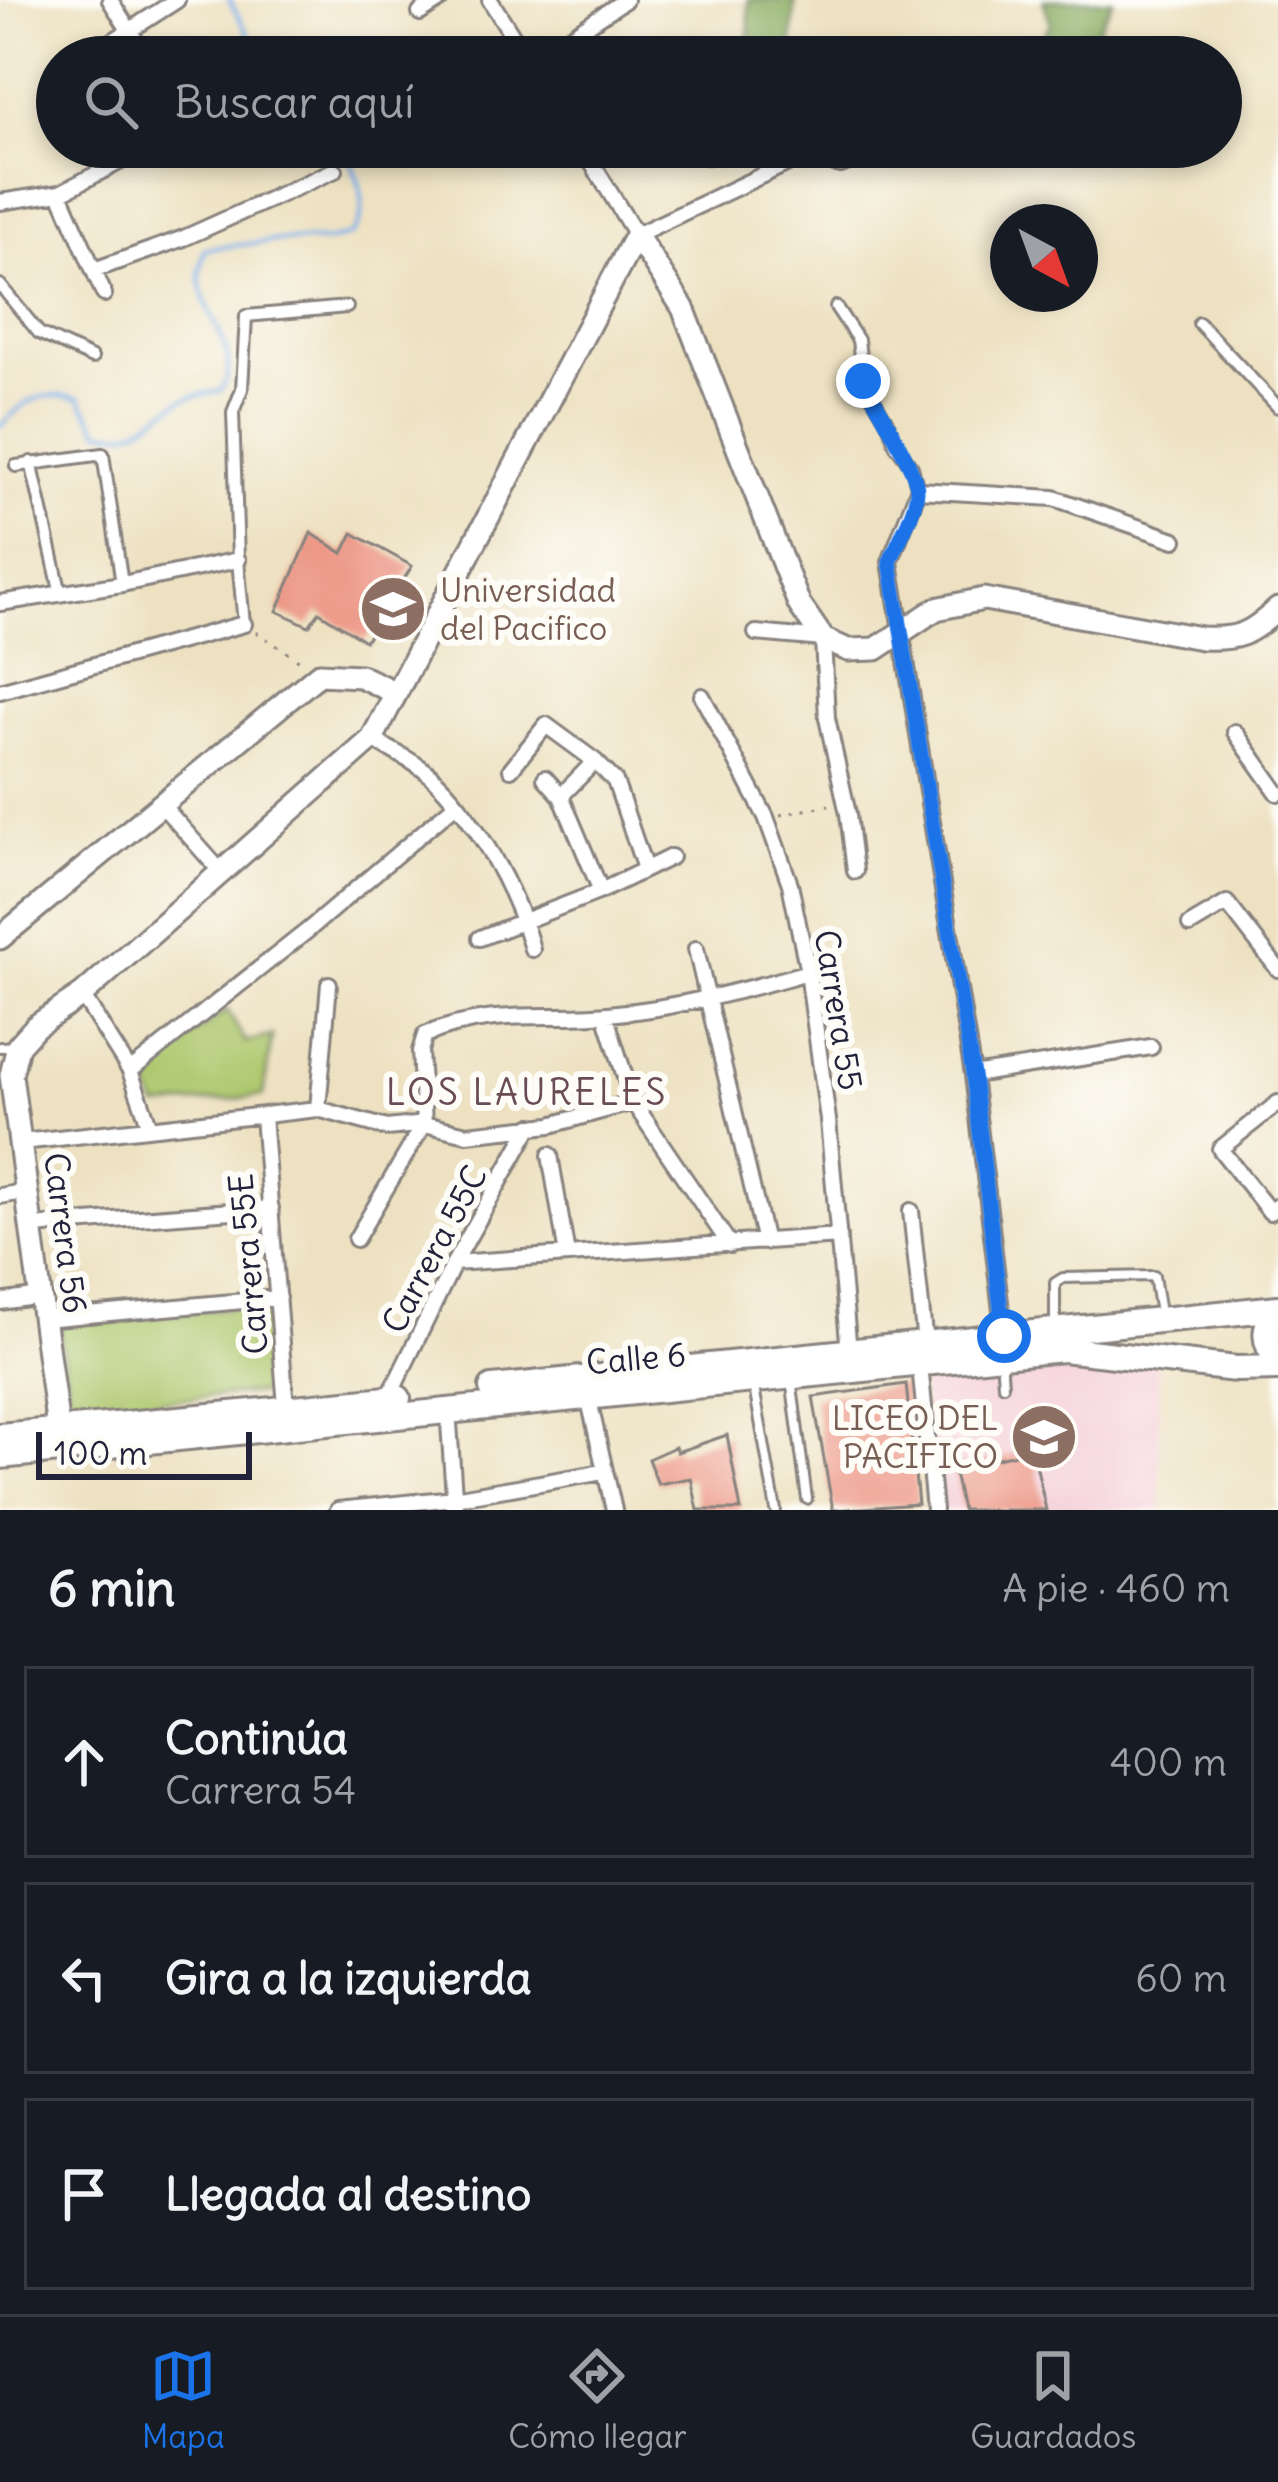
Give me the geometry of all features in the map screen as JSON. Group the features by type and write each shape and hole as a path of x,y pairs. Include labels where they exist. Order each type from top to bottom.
{"highway":[{"name":"Calle 6","path":"1003,1346 1055,1331 1278,1309"},
{"path":"1278,1309 1268,1321 1266,1338 1278,1364"},
{"name":"Calle 6","path":"0,1456 791,1377 922,1354 1003,1346 1236,1369 1278,1364"},
{"name":"Calle 6","path":"0,1436 849,1352 922,1354"}],"main road":[{"path":"637,235 683,308 799,604 823,639 848,650 876,649 936,609 984,599 1233,640 1278,609"},
{"path":"9,1047 82,995 372,739 637,235"},
{"path":"0,938 319,674 360,676 396,693"},
{"name":"Carrera 56","path":"9,1047 8,1101 22,1142 58,1430"}],"street":[{"path":"110,0 133,36"},
{"path":"123,36 177,0"},
{"path":"420,13 440,0"},
{"path":"490,0 513,36"},
{"path":"571,36 625,0"},
{"path":"0,202 60,193 108,168"},
{"path":"596,168 637,235 780,168"},
{"path":"94,270 184,238 335,170"},
{"path":"60,193 104,294"},
{"path":"0,285 40,333 92,358"},
{"path":"0,691 244,624 232,412 242,389 246,316 347,307"},
{"path":"836,307 858,340 863,381 912,467 917,490 890,562 973,1075 1003,1346"},
{"path":"1199,323 1278,407"},
{"path":"16,466 103,454 122,584"},
{"path":"31,462 61,593"},
{"path":"917,490 1054,498 1175,540"},
{"path":"0,603 238,560"},
{"path":"756,633 823,639 827,718 855,871"},
{"name":"Carrera 55","path":"702,696 766,817 790,884 808,972 849,1352"},
{"path":"511,769 547,725 615,781 645,869"},
{"path":"1235,732 1278,793"},
{"path":"372,739 427,772 456,804 511,889 532,950"},
{"path":"1261,767 1278,754"},
{"path":"561,796 595,761"},
{"path":"545,778 561,796 601,891"},
{"path":"160,804 222,873"},
{"path":"130,1071 307,931 456,804"},
{"path":"479,938 601,891 671,857"},
{"path":"1190,925 1228,903 1278,969"},
{"path":"696,950 765,1242"},
{"path":"356,1239 424,1124 420,1051 425,1035 443,1027 520,1013 605,1015 707,1001 808,972"},
{"path":"318,1108 329,984"},
{"path":"82,995 130,1071 150,1127"},
{"path":"605,1015 633,1102 730,1245"},
{"path":"973,1075 1151,1047"},
{"path":"22,1142 318,1108 387,1128 424,1124 467,1134 550,1125 633,1102"},
{"path":"1278,1103 1220,1149 1270,1212 1278,1206"},
{"name":"Carrera 55E","path":"262,1116 286,1407"},
{"name":"Carrera 55C","path":"388,1399 454,1262 531,1126"},
{"path":"550,1155 568,1255"},
{"path":"0,1196 29,1191"},
{"path":"34,1226 271,1208"},
{"path":"911,1211 934,1510"},
{"path":"454,1262 839,1236"},
{"path":"0,1302 42,1308 278,1298"},
{"path":"588,1396 614,1510"},
{"path":"448,1408 454,1504"},
{"path":"338,1510 454,1504 603,1472"}],"lane":[{"path":"1055,1331 1054,1283 1063,1278 1154,1276 1160,1320"},
{"path":"1003,1346 1004,1385"},
{"path":"791,1377 807,1499"},
{"path":"753,1381 776,1510"}],"path":[{"path":"244,624 319,674"},
{"path":"766,817 845,802"}],"shaded area":[{"name":"LICEO DEL PACIFICO","path":"1063,1349 1157,1360 1161,1510 937,1510 920,1365"}],"green space":[{"path":"748,0 795,0 793,36 749,36"},
{"path":"1043,0 1113,0 1095,36 1043,36 1051,23"},
{"path":"227,1010 245,1042 272,1036 263,1096 157,1107 143,1072"},
{"path":"264,1305 273,1392 70,1408 59,1324"}],"building":[{"path":"311,533 343,553 353,533 412,566 365,641 319,612 309,626 277,611"},
{"path":"906,1384 918,1504 833,1510 813,1397"},
{"path":"727,1435 741,1510 698,1510 691,1478 658,1484 648,1459 675,1447 677,1452"},
{"path":"1033,1450 1046,1510 962,1510 953,1468"}],"waterway":[{"path":"229,0 249,36"},
{"path":"0,427 27,403 55,396 80,399 99,430 121,433 183,400 220,391 228,364 203,294 200,279 205,249 282,240 328,241 351,235 362,202 352,168"}],"place":[{"name":"Universidad del Pacifico","path":"393,609"},
{"name":"LICEO DEL PACIFICO","path":"1044,1437"}],"district":[{"name":"LOS LAURELES","path":"527,1092"}],"route":[{"path":"863,381 912,467 917,490 890,562 973,1075 1004,1336"}]}
